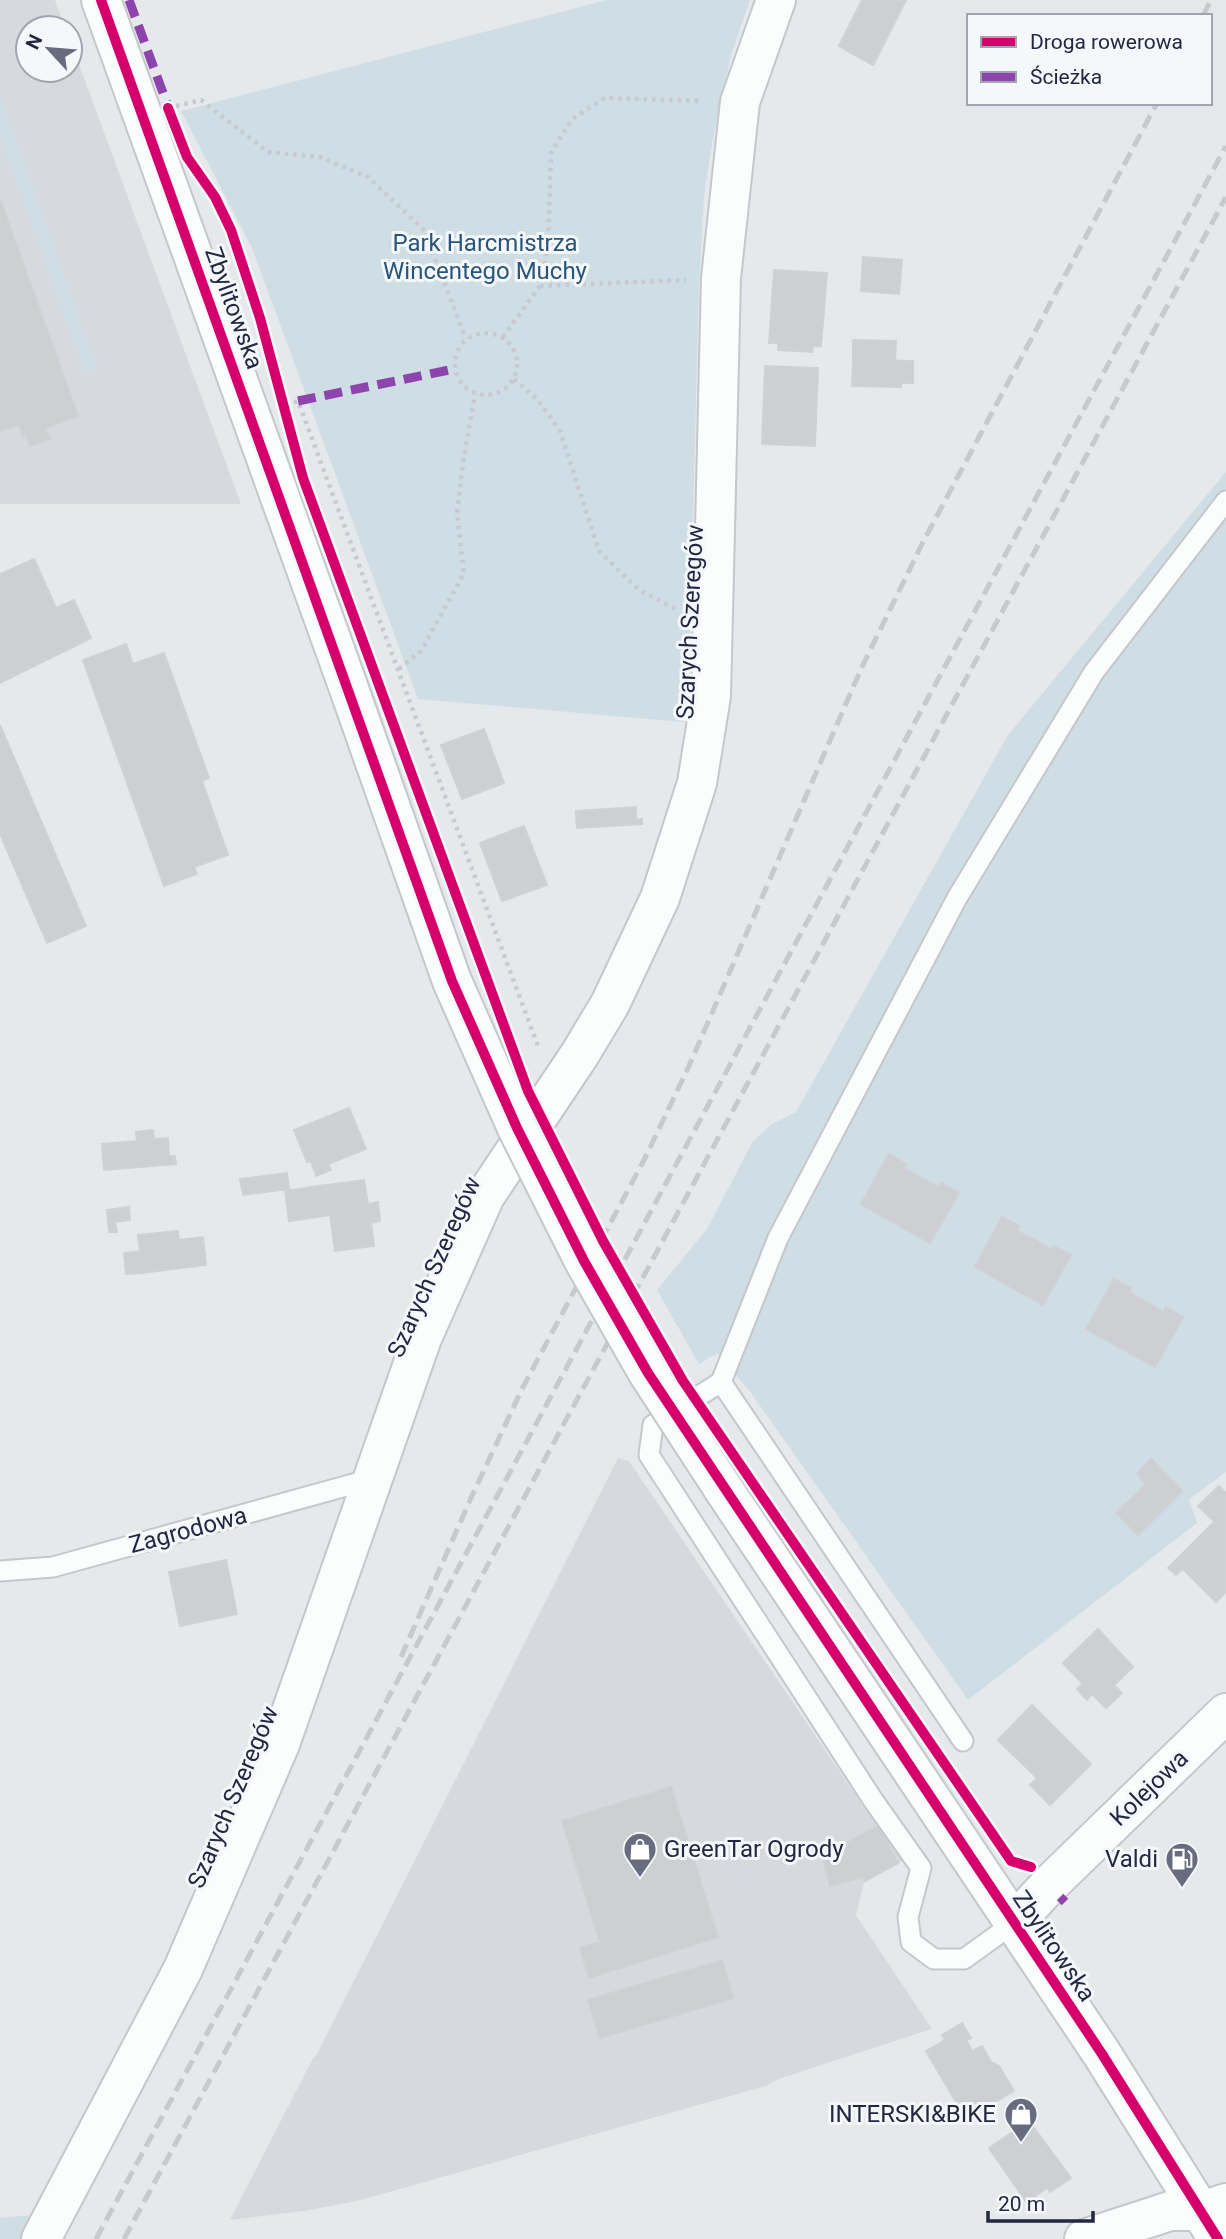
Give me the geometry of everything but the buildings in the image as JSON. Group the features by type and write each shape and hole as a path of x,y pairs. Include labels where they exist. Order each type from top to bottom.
{"street":[{"name":"Zbylitowska","path":"101,0 452,981 517,1128 584,1261 648,1373 1102,2054 1215,2217"},
{"name":"Szarych Szeregów","path":"41,2239 183,1969 280,1744 422,1338 485,1196 580,1054 610,1004 660,898 697,783 711,696 721,278 740,102 776,0"},
{"name":"Kolejowa","path":"1014,1923 1049,1885 1226,1713"},
{"path":"1084,2239 1170,2211 1215,2217"}],"lane":[{"path":"1014,1923 964,1959 934,1959 911,1942 908,1917 921,1868 873,1800 649,1455 653,1425 721,1382 778,1238 957,898 1094,672 1226,501"},
{"path":"721,1382 963,1741"},
{"name":"Zagrodowa","path":"0,1571 53,1567 375,1478"}],"path":[{"path":"503,337 540,285 548,245 551,153 572,119 605,98 740,102"},
{"path":"168,108 201,100 268,152 320,158 368,177 424,230 466,339"},
{"path":"540,285 721,278"},
{"path":"491,332 503,337 516,353 514,379 504,390 485,396 465,388 454,369 458,347 478,333 491,332"},
{"path":"514,379 538,400 560,431 599,551 639,590 714,628"},
{"path":"398,669 421,651 464,573 457,513 475,394"},
{"path":"283,407 299,401 543,1060"}],"shaded area":[{"path":"0,0 55,0 60,14 14,14 14,84 84,84 84,78 241,504 0,504"},
{"path":"618,1458 629,1461 874,1822 880,1820 903,1861 864,1883 856,1915 932,2029 778,2079 766,2086 357,2201 230,2220 318,2052"}],"green space":[{"name":"Park Harcmistrza Wincentego Muchy","path":"607,0 750,0 731,55 704,195 689,664 683,722 418,699 252,248 181,111"},
{"path":"0,94 98,370 85,375 0,136"},
{"path":"1226,472 1226,1472 1189,1499 1197,1523 968,1700 751,1393 718,1353 699,1364 657,1290 707,1229 753,1141 772,1124 796,1112 1008,735"},
{"path":"44,2214 30,2239 0,2239 0,2218"}],"railway":[{"path":"1204,14 1211,0"},
{"path":"401,1657 522,1389 644,1160 689,1066 861,669 923,542 1156,105"},
{"path":"96,2239 1226,146"},
{"path":"124,2239 1226,197"}],"marked path":[{"path":"129,0 170,112"},
{"path":"298,401 454,369"},
{"path":"1060,1897 1065,1902"}],"cycle path":[{"path":"101,0 452,981 517,1128 584,1261 648,1373 1102,2054 1218,2239"},
{"path":"168,108 187,157 215,197 231,230 260,318 303,478 528,1091 603,1241 683,1381 1011,1861 1031,1867"}],"place":[{"name":"GreenTar Ogrody","path":"640,1879"},
{"name":"Valdi","path":"1182,1889"},
{"name":"INTERSKI&BIKE","path":"1021,2144"}]}
